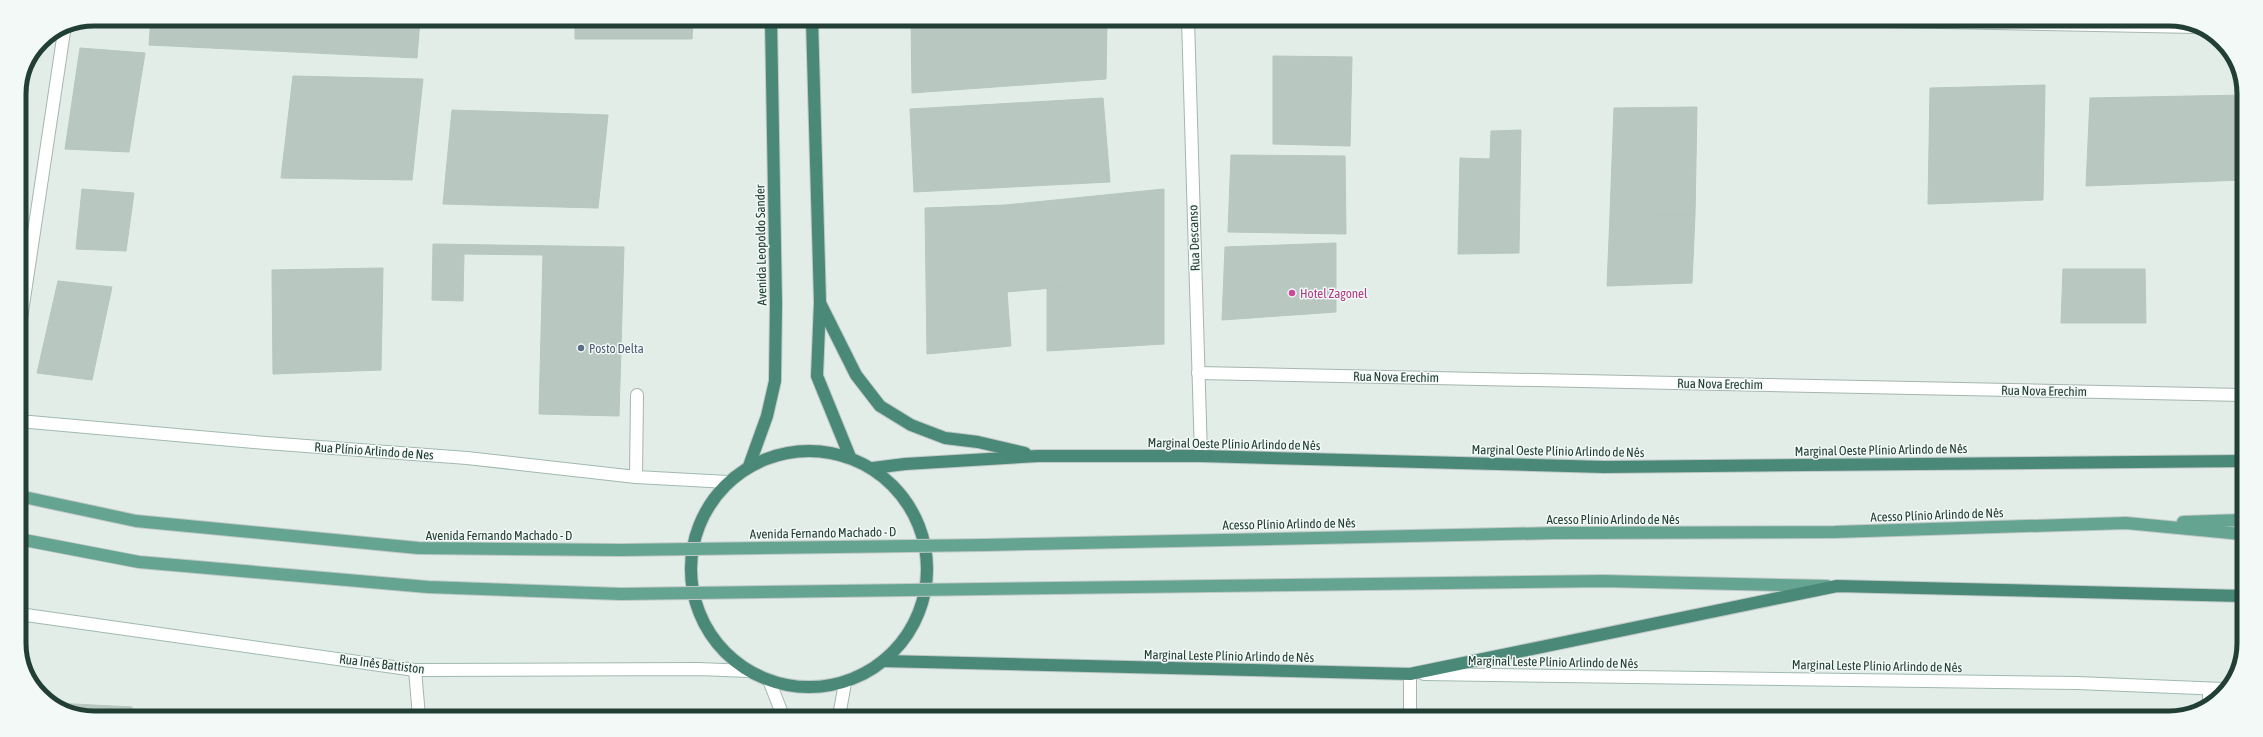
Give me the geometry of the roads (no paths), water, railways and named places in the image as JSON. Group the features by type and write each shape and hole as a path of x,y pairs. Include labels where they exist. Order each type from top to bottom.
{"highway":[{"name":"Avenida Leopoldo Sander","path":"749,466 767,416 774,381 776,304 771,26"},
{"path":"812,26 820,302 817,376 850,457"},
{"path":"820,302 856,375 880,406 911,425 945,438 978,442 1038,456"},
{"path":"798,451 824,451 850,457 873,468 893,484 910,505 921,528 927,554 927,578 922,602 913,624 900,644 883,661 846,683 816,686 791,686 769,680 749,670 730,657 714,640 702,621 694,599 690,576 692,550 698,525 711,502 728,482 749,466 773,456 798,451"},
{"name":"Marginal Oeste Plínio Arlindo de Nês","path":"873,468 905,464 1038,456 1201,456 1604,467 2237,461"},
{"path":"1410,674 1837,586 2237,596"},
{"name":"Marginal Leste Plínio Arlindo de Nês","path":"883,661 1410,674"}],"main road":[{"name":"Rua Descanso","path":"1188,26 1201,456"},
{"path":"26,291 64,33"},
{"name":"Rua Nova Erechim","path":"1198,373 2237,395"},
{"path":"636,477 637,394"},
{"name":"Rua Plínio Arlindo de Nes","path":"26,422 266,443 467,458 636,477 728,482"},
{"name":"Avenida Fernando Machado - D","path":"26,498 136,522 411,548 621,550 984,545"},
{"path":"2126,523 2237,520"},
{"name":"Acesso Plínio Arlindo de Nês","path":"984,545 1555,533 1834,532 2126,523 2237,534"},
{"path":"26,540 139,562 428,587 621,594 1603,582 1837,586"},
{"name":"Rua Inês Battiston","path":"26,615 415,670 749,670"},
{"path":"415,670 419,711"},
{"path":"1410,674 1410,711"},
{"name":"Marginal Leste Plínio Arlindo de Nês","path":"1410,674 2077,683 2219,689"},
{"path":"769,680 781,711"},
{"path":"840,711 846,683"},
{"path":"2209,689 2209,698"}],"place":[{"name":"Hotel Zagonel","path":"1292,293"},
{"name":"Posto Delta","path":"581,348"}]}
